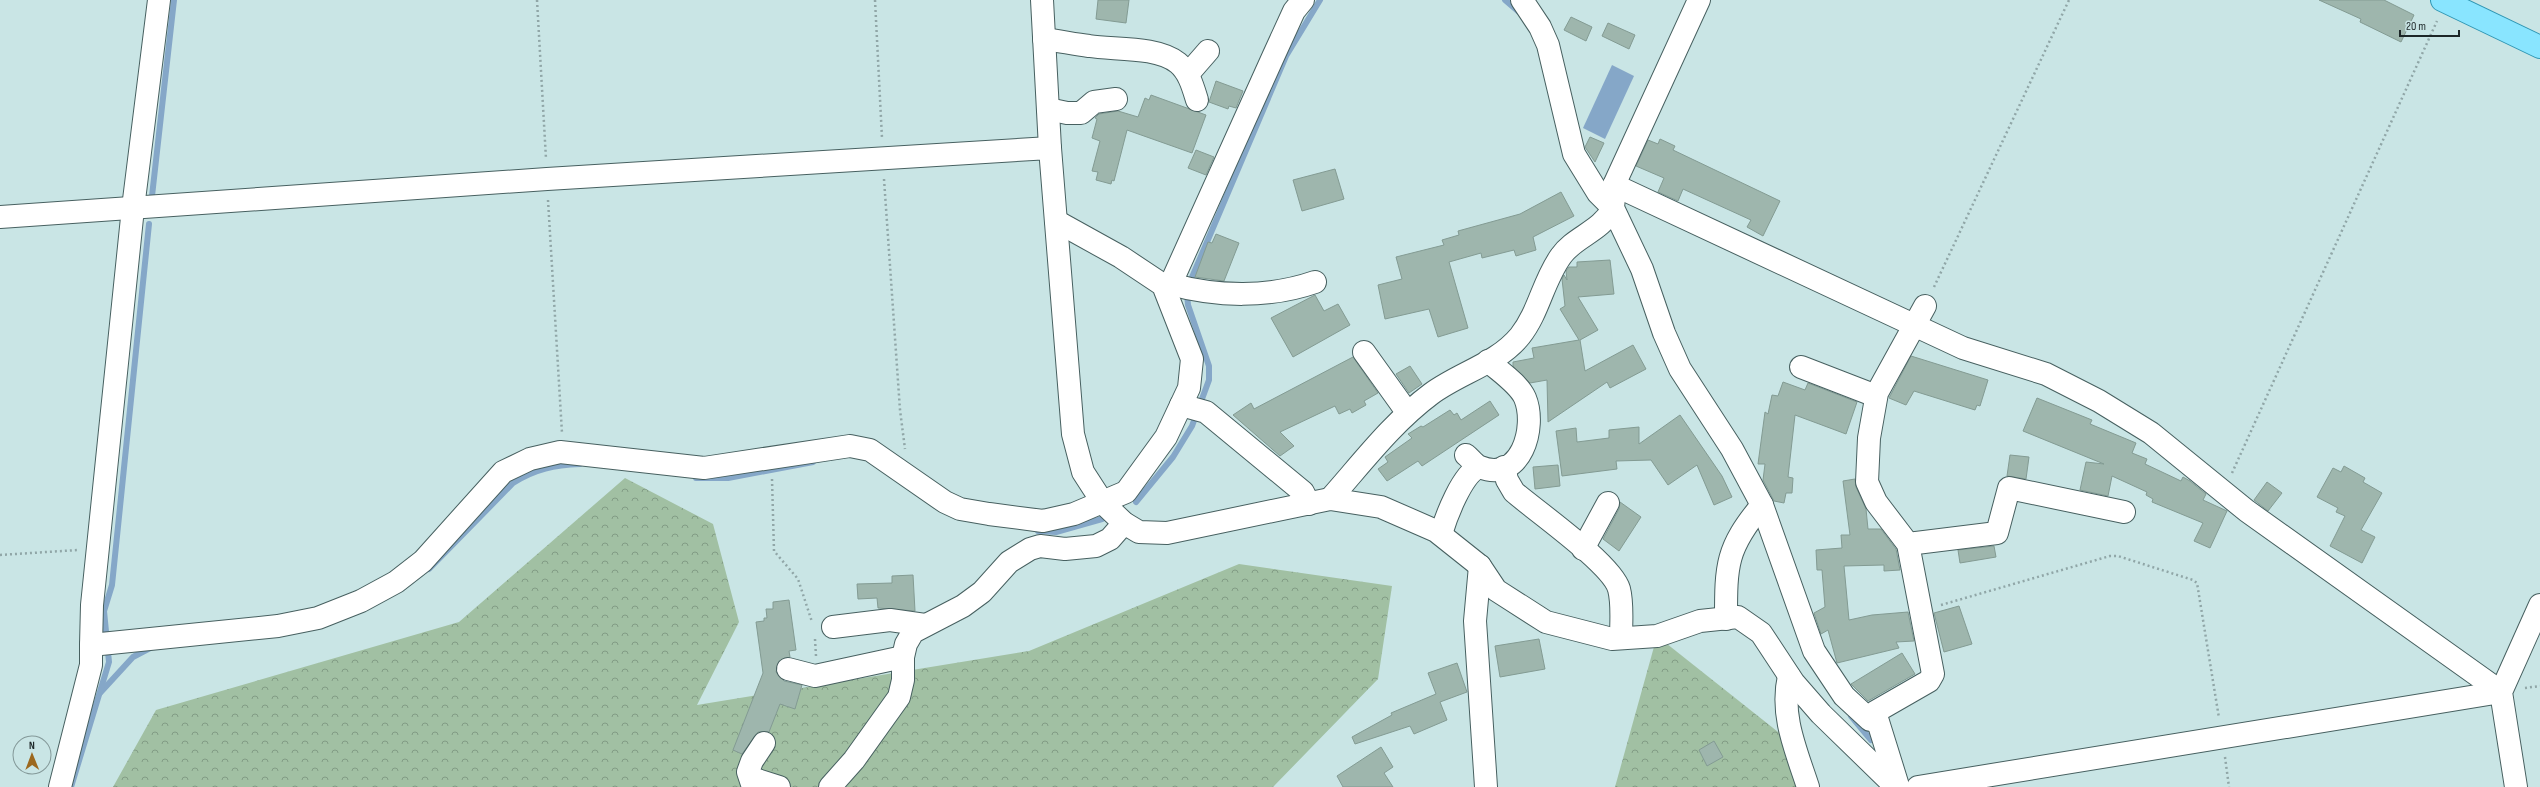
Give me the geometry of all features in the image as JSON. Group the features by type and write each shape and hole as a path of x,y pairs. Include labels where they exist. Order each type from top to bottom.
{"main road":[{"path":"2444,1 2540,47"}],"street":[{"path":"60,787 91,664 103,644 98,548 133,208 160,0"},
{"path":"1042,0 1050,148 1073,434 1082,472 1102,503 1138,532 1167,533 1330,499 1381,507 1441,534 1480,566 1496,590 1546,622 1612,639 1657,636 1700,621 1738,617 1761,633 1790,676 1897,787"},
{"path":"1303,0 1294,11 1273,56 1179,288 1192,359 1189,388 1195,408 1303,492 1309,504"},
{"path":"1522,0 1540,27 1548,46 1574,154 1598,193 1608,215 1642,270 1664,333 1680,370 1732,449 1814,651 1844,696 1870,720 1897,787"},
{"path":"1330,499 1407,412 1433,392 1505,351 1519,337 1535,315 1545,283 1562,254 1608,215 1614,185 1699,0"},
{"path":"1044,38 1090,47 1144,51 1177,62 1188,74 1198,100"},
{"path":"1188,74 1208,51"},
{"path":"1048,109 1067,113 1081,113 1094,102 1116,99"},
{"path":"0,217 547,179 883,157 1050,148"},
{"path":"1614,185 1963,348 2046,374 2099,401 2151,433 2254,516 2500,692"},
{"path":"1056,221 1151,276 1163,285 1204,293 1269,293 1295,289 1315,282"},
{"path":"1870,720 1875,712 1929,681 1933,674 1908,544 1876,502 1867,482 1869,438 1876,396 1925,306"},
{"path":"1364,352 1407,412"},
{"path":"1441,534 1447,516 1468,476 1473,461 1500,469 1514,461 1524,449 1529,421 1528,407 1524,396 1488,361"},
{"path":"1801,367 1876,396"},
{"path":"103,644 278,626 318,618 361,601 396,582 423,561 503,472 530,459 560,452 704,468 850,446 870,450 945,502 960,509 1043,521 1074,514 1126,492 1166,437 1195,408"},
{"path":"1504,467 1507,480 1514,492 1583,549 1612,577 1619,589 1621,638"},
{"path":"1908,544 1997,533 2009,488 2124,512"},
{"path":"1583,549 1608,503"},
{"path":"1726,619 1726,571 1732,549 1758,511"},
{"path":"830,787 854,760 899,697 903,680 902,657 906,644 913,632 963,606 982,592 1009,562 1030,549 1040,546 1065,549 1096,546 1110,539 1124,522"},
{"path":"1480,566 1475,621 1486,787"},
{"path":"2516,787 2500,692 2540,605"},
{"path":"820,629 890,620 925,625"},
{"path":"788,669 811,676 902,657"},
{"path":"1790,676 1786,706 1792,743 1808,787"},
{"path":"1918,787 2221,736 2500,692"},
{"path":"1829,715 1870,720"},
{"path":"764,743 752,761 748,772 752,782 779,787"}],"path":[{"path":"537,0 562,437"},
{"path":"875,0 883,157 900,410 905,452"},
{"path":"1925,306 2069,0"},
{"path":"2223,492 2444,1"},
{"path":"772,475 774,551 798,579 820,629 817,659 811,676"},
{"path":"0,555 98,548"},
{"path":"1921,611 2110,556 2118,556 2193,580 2197,583 2229,787"}],"green space":[{"path":"625,478 713,524 739,622 697,705 1029,651 1239,564 1392,586 1378,679 1273,787 113,787 156,710 459,622"},
{"path":"1657,636 1792,743 1812,787 1615,787"}],"water":[{"path":"1612,65 1634,76 1605,139 1583,128"}],"building":[{"path":"1098,0 1129,0 1126,23 1096,19"},
{"path":"2319,0 2384,0 2414,15 2401,42 2360,22 2361,19"},
{"path":"1571,17 1592,27 1586,41 1564,30"},
{"path":"1608,23 1635,35 1629,49 1602,36"},
{"path":"1216,81 1243,91 1236,108 1229,106 1228,109 1209,102"},
{"path":"1151,95 1206,115 1192,153 1127,130 1114,181 1112,180 1111,184 1096,180 1098,172 1092,171 1100,141 1092,138 1097,119 1095,118 1099,114 1118,111 1138,117 1145,98 1149,100"},
{"path":"1590,137 1604,143 1595,162 1585,147"},
{"path":"1660,139 1675,146 1673,150 1780,201 1763,236 1747,227 1751,220 1683,189 1678,201 1658,192 1664,178 1636,166 1648,140 1658,144"},
{"path":"1196,150 1214,157 1206,175 1188,168"},
{"path":"1335,169 1344,199 1302,211 1293,180"},
{"path":"1561,192 1574,216 1533,237 1536,250 1516,256 1514,250 1482,258 1481,253 1449,262 1468,328 1438,337 1429,309 1385,319 1378,285 1402,279 1396,257 1444,245 1442,240 1459,235 1458,231 1520,214"},
{"path":"1216,234 1239,243 1224,281 1195,277 1208,242 1212,243"},
{"path":"1610,260 1614,294 1578,297 1598,330 1580,340 1585,371 1633,345 1646,369 1610,388 1607,382 1548,422 1547,380 1530,383 1513,366 1513,362 1534,358 1532,348 1579,340 1560,309 1565,306 1562,279 1564,275 1567,280 1566,271 1569,267 1577,267 1577,262"},
{"path":"1315,295 1324,311 1338,304 1350,325 1293,357 1271,318"},
{"path":"1911,356 1988,380 1980,406 1977,405 1975,410 1914,391 1906,405 1889,398"},
{"path":"1353,357 1378,393 1364,401 1366,405 1352,413 1350,409 1339,414 1335,406 1280,432 1294,446 1280,456 1233,415 1251,403 1254,409"},
{"path":"1410,366 1422,384 1409,393 1396,374"},
{"path":"1783,382 1805,390 1808,383 1857,402 1846,434 1795,415 1788,477 1793,478 1792,493 1786,493 1784,503 1774,501 1763,480 1765,464 1758,464 1765,412 1768,414 1772,395 1778,396"},
{"path":"2037,398 2092,420 2090,424 2136,443 2132,453 2147,459 2145,464 2181,481 2183,477 2190,481 2206,494 2203,500 2227,511 2210,548 2194,541 2203,523 2152,502 2153,499 2146,495 2147,492 2112,476 2108,496 2080,490 2086,462 2104,464 2023,431"},
{"path":"1490,401 1499,415 1422,466 1418,461 1387,481 1378,469 1388,462 1385,457 1412,438 1408,434 1421,426 1423,427 1450,410 1454,415 1457,413 1461,420"},
{"path":"1680,415 1722,476 1732,497 1714,505 1697,465 1668,485 1651,460 1616,461 1617,469 1562,476 1556,431 1576,428 1577,442 1609,438 1609,430 1639,427 1639,444"},
{"path":"2010,455 2029,457 2026,479 2007,476"},
{"path":"1558,465 1560,486 1535,489 1533,467"},
{"path":"2344,466 2365,478 2363,482 2382,493 2361,530 2375,537 2362,563 2330,546 2345,516 2336,512 2338,508 2317,497 2333,468 2341,472"},
{"path":"1855,479 1856,487 1866,509 1868,529 1881,529 1896,549 1900,570 1884,571 1884,565 1844,566 1849,620 1872,615 1908,612 1914,641 1896,642 1899,648 1837,663 1828,630 1821,634 1814,613 1825,607 1822,570 1817,570 1816,550 1842,548 1841,535 1850,535 1843,481"},
{"path":"2267,482 2282,493 2268,511 2254,500"},
{"path":"1620,502 1641,517 1619,551 1603,539 1619,509"},
{"path":"1994,546 1996,557 1960,563 1958,550"},
{"path":"913,575 915,611 878,608 877,598 858,599 857,584 892,583 892,576"},
{"path":"789,600 796,650 789,651 790,657 779,661 776,672 784,681 802,685 795,709 780,704 769,732 758,732 742,754 733,750 763,673 756,622 764,621 764,618 767,618 766,609 773,609 773,602"},
{"path":"1959,606 1972,644 1944,652 1934,613"},
{"path":"1539,639 1545,669 1500,677 1495,646"},
{"path":"1902,653 1915,674 1868,701 1851,684"},
{"path":"1457,663 1467,692 1440,702 1447,720 1414,734 1410,726 1355,744 1352,737 1392,715 1391,713 1436,694 1428,673"},
{"path":"1714,741 1723,757 1707,766 1699,750"},
{"path":"1381,747 1393,767 1384,773 1393,787 1343,787 1337,776"}],"waterway":[{"path":"152,196 174,0"},
{"path":"1136,502 1173,457 1192,426 1209,380 1209,366 1188,305 1187,294 1190,282 1286,56 1320,0"},
{"path":"1505,0 1519,12"},
{"path":"71,787 109,662 104,611 112,585 149,224"},
{"path":"696,478 728,478 813,462"},
{"path":"429,569 513,483 537,471 562,465 580,464"},
{"path":"1038,531 1056,532 1102,519"},
{"path":"100,693 133,657 152,647"},
{"path":"1851,716 1871,740"}]}
